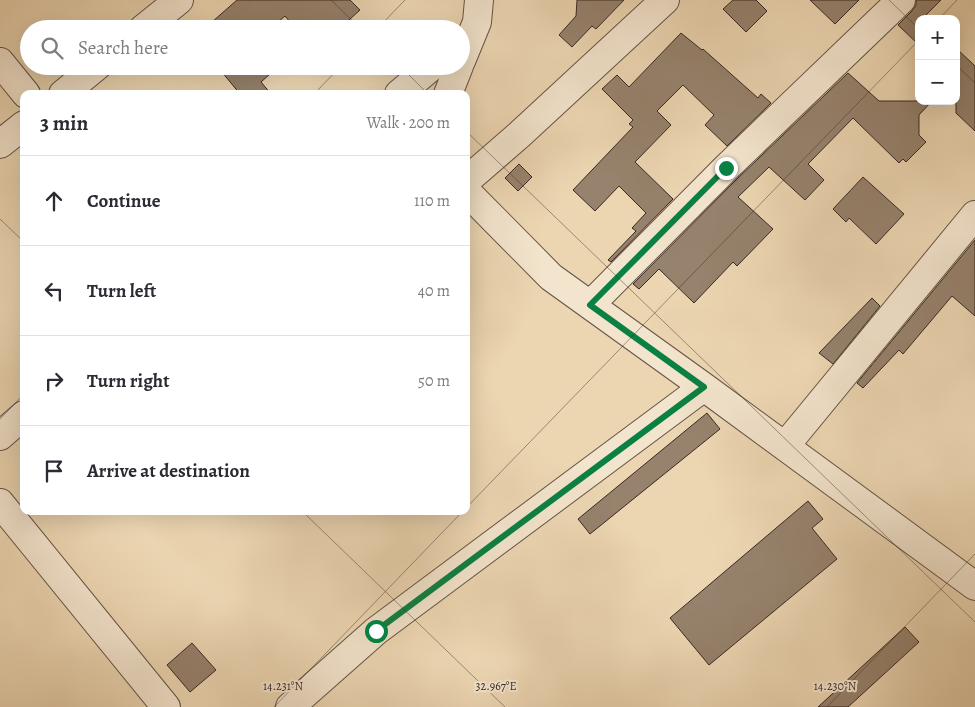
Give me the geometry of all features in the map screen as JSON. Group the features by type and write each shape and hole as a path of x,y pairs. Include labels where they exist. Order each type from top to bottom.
{"street":[{"path":"155,20 179,0"},
{"path":"470,32 479,13 479,0"},
{"path":"470,178 519,135 665,0"},
{"path":"590,305 726,168 901,0"},
{"path":"0,62 23,90"},
{"path":"67,90 86,75"},
{"path":"404,90 421,75"},
{"path":"450,90 455,75"},
{"path":"0,144 20,128"},
{"path":"470,195 551,277 975,586"},
{"path":"785,446 975,216"},
{"path":"290,707 376,631 704,387"},
{"path":"0,436 20,418"},
{"path":"0,503 166,707"}],"building":[{"path":"237,0 350,0 360,10 349,20 288,20 285,16 280,20 214,20"},
{"path":"577,0 624,0 596,29 592,26 572,47 559,35 576,16"},
{"path":"733,0 756,0 767,11 746,32 723,9"},
{"path":"810,0 859,0 835,24"},
{"path":"916,0 941,0 926,15 915,15 915,41 898,25 916,5"},
{"path":"681,33 703,49 758,98 761,94 771,103 727,146 705,125 714,115 683,85 657,111 671,125 635,162 673,199 611,262 608,260 636,231 632,228 646,213 619,186 595,211 573,190 633,127 629,124 633,120 602,89 617,75 629,87"},
{"path":"960,52 975,66 975,131 956,113 956,105 960,105"},
{"path":"848,73 879,101 915,101 915,105 928,105 919,115 919,135 926,142 906,162 903,159 899,163 853,118 808,164 824,180 805,200 769,167 738,197 773,229 737,266 733,262 694,303 659,269 639,289 633,284 737,179"},
{"path":"224,75 269,75 261,82 268,90 237,90"},
{"path":"519,164 532,177 518,191 505,178"},
{"path":"863,177 904,214 876,244 849,218 846,222 833,209"},
{"path":"975,240 975,316 952,296 903,354 899,350 863,388 857,383"},
{"path":"872,298 880,306 833,364 819,353"},
{"path":"707,413 720,429 590,534 578,519"},
{"path":"808,501 823,519 812,528 837,559 709,665 670,618"},
{"path":"905,627 919,642 848,707 818,707"},
{"path":"192,643 216,670 190,692 167,665"}],"route":[{"path":"376,631 704,387 590,305 726,168"}]}
